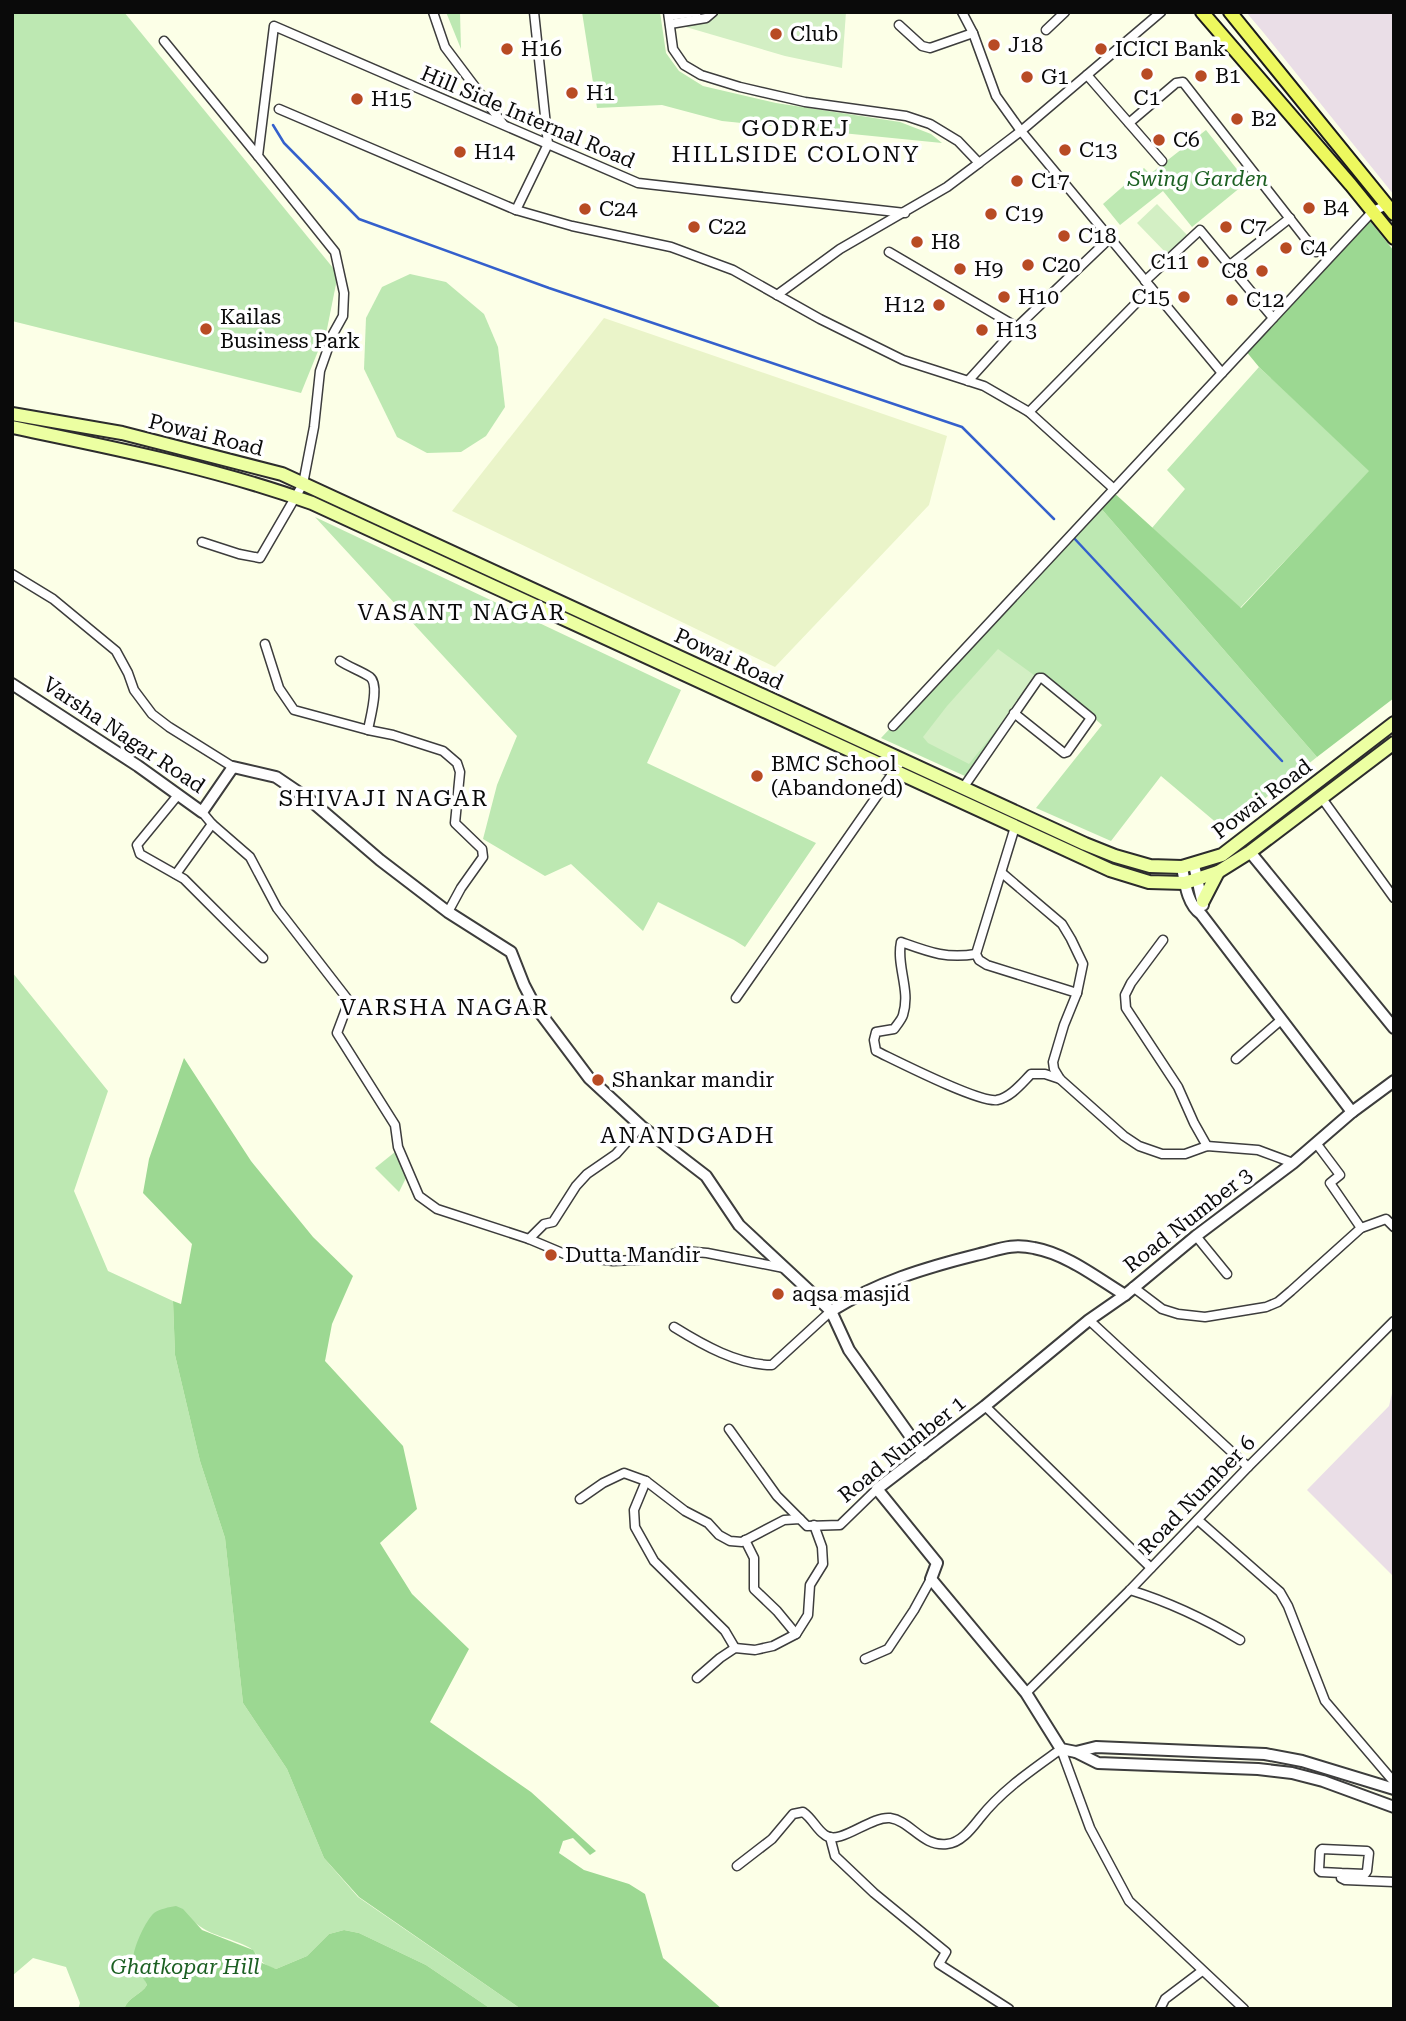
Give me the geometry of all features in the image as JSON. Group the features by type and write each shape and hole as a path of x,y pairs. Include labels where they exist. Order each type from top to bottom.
{"main road":[{"path":"1202,12 1394,237"},
{"path":"1230,12 1390,209"},
{"name":"Powai Road","path":"12,414 122,433 282,474 419,545 894,771 1110,870 1149,881 1191,881 1218,872 1250,852 1394,743"},
{"name":"Powai Road","path":"12,427 118,449 272,488 419,545 1115,856 1150,866 1188,866 1222,855 1394,723"},
{"path":"1202,908 1218,872"}],"street":[{"path":"433,12 445,47 504,126"},
{"path":"516,210 548,144 534,12"},
{"path":"669,17 697,12"},
{"path":"669,17 706,19 713,12"},
{"path":"962,12 974,33 996,96 1021,131 1222,373"},
{"path":"1046,30 1065,12"},
{"path":"777,295 840,249 947,187 1021,131 1161,12"},
{"path":"669,17 673,49 684,65 701,75 805,102 906,116 930,124 958,141 979,163"},
{"path":"899,25 922,46 930,48 974,33"},
{"name":"Hill Side Internal Road","path":"258,156 274,26 638,183 905,213"},
{"path":"164,41 335,252 344,293 343,316 333,334 320,371 314,428 303,484 260,558 202,541"},
{"path":"1087,75 1162,162"},
{"path":"1129,123 1176,83 1183,82 1316,252"},
{"path":"279,109 516,210 572,226 671,247 733,271 820,319 903,360 984,386 1029,412 1114,489"},
{"path":"893,726 1373,211 1390,209"},
{"path":"1230,265 1290,218"},
{"path":"1029,412 1200,230 1273,318"},
{"path":"968,381 1017,327 1109,239"},
{"path":"889,252 1017,327"},
{"path":"12,574 53,599 116,651 134,690 152,714 233,767 276,777 310,800 380,860 448,912 511,952 535,1006 589,1078 641,1126 706,1176 739,1226 831,1311 849,1349 923,1454"},
{"path":"265,644 279,688 294,710 393,735 443,751 457,763 460,772 455,823 482,849 484,857 461,888 448,912"},
{"path":"340,661 374,682 368,730"},
{"path":"963,788 1014,713 1040,677 1091,718 1064,753 1014,713"},
{"name":"Varsha Nagar Road","path":"12,684 138,765 202,812 233,767"},
{"path":"736,998 902,760"},
{"path":"178,795 137,845 137,849 140,854 184,879 263,958"},
{"path":"1321,797 1394,898"},
{"path":"202,812 250,858 278,908 349,1001 337,1033 395,1125 398,1147 419,1196 437,1209 567,1255 613,1261 655,1259 683,1251 708,1253 784,1268"},
{"path":"176,874 212,824"},
{"path":"1015,827 976,954 979,960 987,965 1077,993"},
{"path":"1250,852 1394,1028"},
{"path":"1188,866 1202,908 1281,1020 1352,1112"},
{"path":"1002,873 1062,924 1083,964 1077,993 1053,1062 1060,1079 1139,1146 1162,1154 1185,1154 1207,1146 1258,1150 1293,1163"},
{"path":"1163,940 1131,983 1125,995 1126,1008 1178,1087 1207,1146"},
{"path":"976,954 956,957 931,953 901,942 899,952 906,986 903,1015 894,1029 876,1032 876,1051 963,1091 995,1101 1011,1094 1031,1074 1045,1074 1060,1079"},
{"path":"1236,1059 1281,1020"},
{"name":"Road Number 3","path":"831,1311 858,1294 887,1281 1012,1245 1037,1248 1072,1262 1129,1291 1394,1081"},
{"path":"529,1240 544,1224 553,1222 587,1174 616,1154 641,1126"},
{"path":"1316,1143 1340,1175 1330,1183 1361,1228"},
{"path":"1129,1291 1162,1309 1178,1314 1205,1317 1266,1307 1292,1291 1361,1228 1386,1219 1394,1227"},
{"path":"1196,1236 1227,1274"},
{"name":"Road Number 1","path":"814,1525 840,1525 877,1489 1129,1291"},
{"path":"674,1327 700,1344 759,1365 772,1365 831,1311"},
{"path":"1089,1320 1248,1467"},
{"name":"Road Number 6","path":"1026,1693 1394,1321"},
{"path":"985,1406 1151,1568"},
{"path":"696,1678 735,1648 755,1650 773,1646 796,1634 807,1615 810,1585 823,1564 822,1547 814,1525 807,1526 777,1496 729,1429"},
{"path":"580,1499 624,1473 646,1481 730,1541 745,1540 784,1520 800,1519"},
{"path":"646,1481 634,1510 635,1527 654,1561 725,1631 735,1648"},
{"path":"865,1659 888,1649 914,1610 937,1563 877,1489"},
{"path":"1198,1520 1280,1592 1325,1701 1394,1782"},
{"path":"745,1540 754,1558 754,1589 796,1634"},
{"path":"931,1578 1026,1693 1061,1749 1090,1828 1129,1901 1244,2009"},
{"path":"1130,1590 1155,1597 1210,1622 1240,1640"},
{"path":"1076,1752 1096,1747 1265,1754 1296,1760 1394,1789"},
{"path":"737,1866 772,1839 793,1814 803,1812 830,1837 839,1837 873,1821 889,1818 920,1837 934,1843 949,1844 968,1833 1000,1795 1061,1749 1076,1752 1098,1763 1258,1769 1292,1773 1323,1781 1394,1807"},
{"path":"1135,1765 1136,1749"},
{"path":"1196,1767 1197,1752"},
{"path":"1292,1773 1296,1760"},
{"path":"1373,1798 1376,1784"},
{"path":"830,1837 835,1856 874,1893 946,1952 939,1964 1009,2009"},
{"path":"1322,1849 1367,1851 1365,1874 1341,1874 1319,1870 1322,1849"},
{"path":"1341,1874 1341,1878 1345,1880 1394,1882"},
{"path":"1160,2009 1165,1999 1202,1971"}],"shaded area":[{"path":"1246,12 1394,12 1394,195 1263,32"},
{"path":"1394,1385 1394,1577 1307,1490 1389,1406"}],"green space":[{"path":"12,12 124,12 338,274 327,329 301,393 12,321"},
{"path":"446,12 460,12 461,49"},
{"path":"582,12 660,12 666,53 679,71 703,86 776,103 900,122 931,134 942,143 722,121 662,105 597,108"},
{"name":"Club","path":"678,12 846,12 842,68 785,56 679,25"},
{"name":"Swing Garden","path":"1206,130 1247,182 1192,227 1163,191 1120,225 1103,204 1144,168 1150,174"},
{"path":"1157,204 1189,237 1169,256 1137,223"},
{"path":"1370,221 1394,251 1394,698 1317,757 1099,506 1112,491 1241,608 1369,471 1259,367 1245,350"},
{"path":"410,274 446,282 484,314 498,347 505,407 486,436 461,452 427,453 397,437 364,369 366,318 382,287"},
{"path":"604,318 947,436 929,505 775,667 452,511"},
{"path":"1259,367 1370,471 1240,608 1152,528 1185,489 1167,470"},
{"path":"1099,506 1317,757 1225,830 1161,776 1111,841 1036,808 1102,725 1045,676 967,777 881,738"},
{"path":"315,517 681,690 647,763 816,843 745,947 658,902 643,931 571,864 545,876 483,839 497,785 517,736"},
{"path":"998,649 1038,678 969,764 928,743 923,737"},
{"path":"12,972 108,1091 74,1191 108,1271 173,1301 175,1355 200,1461 225,1538 243,1703 287,1769 324,1858 358,1897 521,2009 491,2009 426,1965 359,1933 344,1930 329,1934 307,1956 276,1969 263,1962 250,1948 207,1930 193,1921 134,1966 147,1985 124,2009 78,2009 80,2003 66,1967 33,1958 12,1976"},
{"path":"184,1058 251,1161 313,1237 353,1276 332,1324 325,1361 403,1446 417,1509 380,1543 412,1594 469,1649 430,1722 531,1792 596,1851 590,1855 573,1838 563,1841 559,1853 584,1870 629,1884 645,1894 663,1958 722,2009 521,2009 359,1897 324,1858 287,1769 243,1703 225,1538 200,1461 175,1355 173,1301 181,1304 192,1244 143,1193 149,1159"},
{"path":"395,1152 407,1176 399,1192 375,1168"},
{"name":"Ghatkopar Hill","path":"176,1906 183,1909 202,1930 253,1950 262,1963 276,1969 307,1956 329,1934 344,1930 359,1933 426,1965 491,2009 124,2009 147,1985 133,1961 142,1930 154,1913"}],"waterway":[{"path":"273,125 284,143 359,219 549,288 962,427 1054,519"},
{"path":"1073,537 1282,761"}],"place":[{"name":"Club","path":"776,34"},
{"name":"J18","path":"994,45"},
{"name":"H16","path":"507,49"},
{"name":"ICICI Bank","path":"1101,49"},
{"name":"C1","path":"1147,74"},
{"name":"B1","path":"1201,76"},
{"name":"G1","path":"1027,77"},
{"name":"H1","path":"572,93"},
{"name":"H15","path":"357,99"},
{"name":"B2","path":"1237,119"},
{"name":"C6","path":"1159,140"},
{"name":"C13","path":"1065,150"},
{"name":"H14","path":"460,152"},
{"name":"C17","path":"1017,181"},
{"name":"B4","path":"1309,208"},
{"name":"C24","path":"585,209"},
{"name":"C19","path":"991,214"},
{"name":"C22","path":"694,227"},
{"name":"C7","path":"1226,227"},
{"name":"C18","path":"1064,236"},
{"name":"H8","path":"917,242"},
{"name":"C4","path":"1286,248"},
{"name":"C11","path":"1203,262"},
{"name":"C20","path":"1028,265"},
{"name":"H9","path":"960,269"},
{"name":"C8","path":"1262,271"},
{"name":"H10","path":"1004,297"},
{"name":"C15","path":"1184,297"},
{"name":"C12","path":"1232,300"},
{"name":"H12","path":"939,305"},
{"name":"Kailas Business Park","path":"206,329"},
{"name":"H13","path":"982,330"},
{"name":"BMC School (Abandoned)","path":"757,776"},
{"name":"Shankar mandir","path":"598,1080"},
{"name":"Dutta Mandir","path":"551,1255"},
{"name":"aqsa masjid","path":"778,1294"}],"district":[{"name":"GODREJ HILLSIDE COLONY","path":"796,141"},
{"name":"VASANT NAGAR","path":"462,612"},
{"name":"SHIVAJI NAGAR","path":"384,798"},
{"name":"VARSHA NAGAR","path":"445,1007"},
{"name":"ANANDGADH","path":"688,1135"}]}
